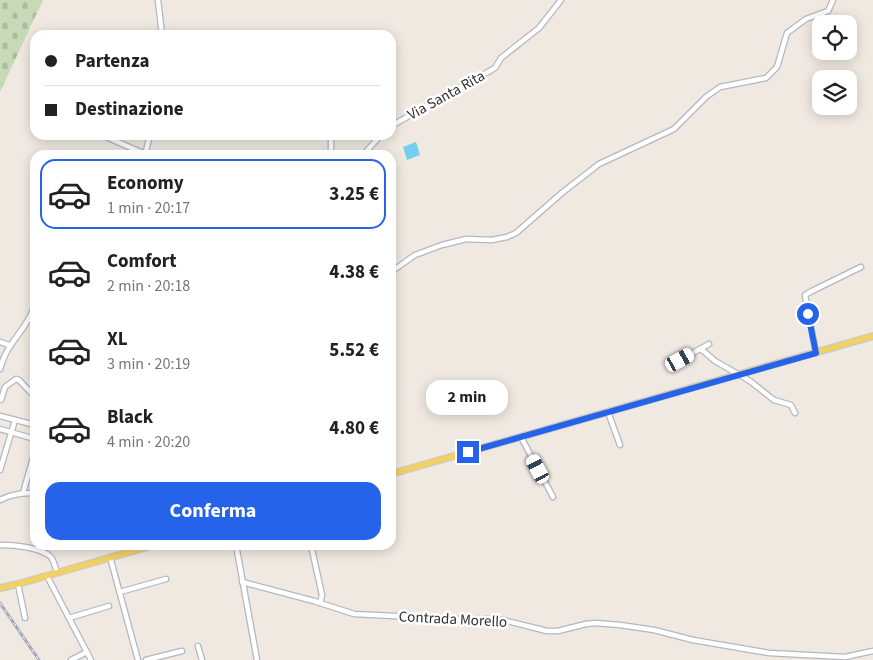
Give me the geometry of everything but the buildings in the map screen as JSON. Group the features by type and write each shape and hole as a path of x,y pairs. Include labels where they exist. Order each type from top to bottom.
{"main road":[{"path":"396,473 873,336"},
{"path":"2,588 128,550"}],"street":[{"path":"158,0 161,30"},
{"name":"Via Santa Rita","path":"396,123 495,68 501,58 539,28 561,0"},
{"path":"396,268 415,254 442,245 466,240 492,240 516,233 599,164 674,129 706,96 720,87 766,78 777,67 787,33 806,19 828,11 833,0"},
{"path":"113,140 136,150"},
{"path":"368,150 376,140"},
{"path":"816,353 805,295 862,267"},
{"path":"0,369 10,345 30,316"},
{"path":"0,342 10,345"},
{"path":"680,360 709,344"},
{"path":"701,349 715,361 750,381 774,400 791,405 795,413"},
{"path":"0,400 5,387 16,379 30,392"},
{"path":"608,412 620,445"},
{"path":"0,416 30,424"},
{"path":"0,470 15,420"},
{"path":"0,429 30,438"},
{"path":"521,437 553,497"},
{"path":"23,494 30,469"},
{"path":"0,500 13,495 30,493"},
{"path":"0,545 30,548"},
{"path":"36,550 51,556 57,572"},
{"path":"237,550 257,660"},
{"path":"312,550 322,595 320,603"},
{"path":"110,557 138,660"},
{"path":"46,576 91,660"},
{"path":"120,592 166,579"},
{"path":"0,581 2,588"},
{"name":"Contrada Morello","path":"242,582 354,614 496,619 547,631 558,631 590,624 609,624 654,630 693,640 769,653 845,656 873,651"},
{"path":"18,584 25,618"},
{"path":"69,618 109,606"},
{"path":"198,646 202,660"},
{"path":"146,660 182,651"},
{"path":"71,660 87,652"}],"green space":[{"path":"0,0 43,0 0,92"}],"water":[{"path":"416,142 420,155 407,160 403,147"}],"railway":[{"path":"0,603 39,660"}],"route":[{"path":"468,452 816,353 808,314"}]}
